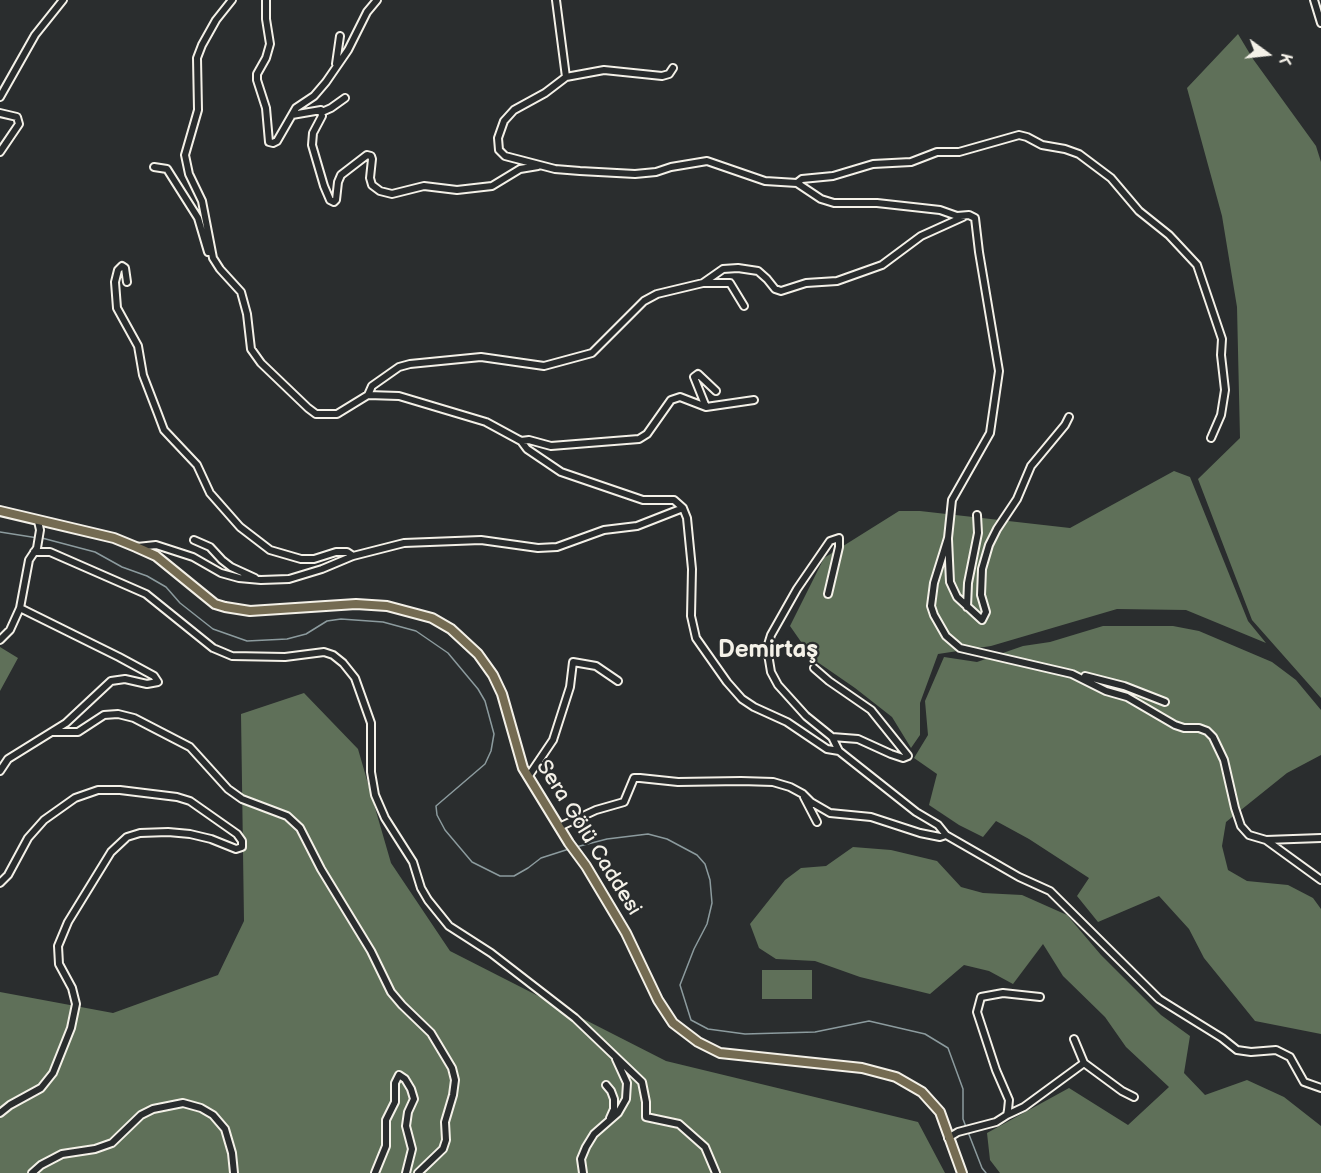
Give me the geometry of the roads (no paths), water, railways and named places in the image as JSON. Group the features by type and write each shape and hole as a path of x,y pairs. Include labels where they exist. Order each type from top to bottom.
{"main road":[{"name":"Sera Gölü Caddesi","path":"0,511 114,538 136,547 156,556 215,604 234,610 356,604 387,606 432,618 451,629 478,654 493,675 502,694 523,768 626,933 658,1000 673,1023 690,1036 720,1053 862,1068 896,1077 922,1092 940,1112 962,1173"}],"street":[{"path":"0,97 35,35 63,0"},
{"path":"232,0 216,20 197,58 198,110 185,155 189,174 202,201 213,258 235,285 245,302 251,349 261,363 316,414 337,414 368,395 399,396 416,400 486,422 521,441 527,450 561,472 644,500 674,500 683,508 687,518 692,569 692,616 696,638 742,699 754,708 787,722 827,749 839,751"},
{"path":"266,0 270,44 266,58 257,74 257,80 266,108 268,142 273,143 277,141 296,108 314,96 335,68 348,50 367,12 377,0"},
{"path":"556,0 566,77"},
{"path":"1314,0 1321,23"},
{"path":"335,68 340,36"},
{"path":"673,68 669,74 662,76 604,70 566,77 545,93 514,110 504,121 498,138 499,150 505,156 555,169 635,174 707,161 765,181 797,183 820,199 834,203 877,203 940,210 957,216 969,215 975,218 999,371 990,433 952,500 948,538 934,583 931,606 934,615 945,636 960,648 1116,683 1165,702"},
{"path":"345,98 322,112 313,132 312,145 330,200 336,200 341,175 367,155 372,159 370,178 372,184 380,191 392,194 424,186 457,190 492,186 520,169 541,165"},
{"path":"292,115 319,109 322,112"},
{"path":"0,113 14,115 19,120 15,132 0,152"},
{"path":"797,183 802,179 833,176 873,165 911,162 937,152 959,152 1019,135 1028,136 1042,145 1079,154 1111,178 1139,211 1169,235 1197,265 1222,339 1221,356 1225,390 1221,415 1210,438"},
{"path":"154,167 167,169 198,218 213,265 220,269"},
{"path":"702,283 723,269 738,268 758,272 768,279 775,290 781,291 806,283 837,280 882,265 921,236 969,215"},
{"path":"127,282 125,268 122,266 118,270 116,282 117,308 138,346 143,375 158,414 164,429 197,465 210,493 240,527 270,550 301,559 314,559 336,552 346,552 353,556"},
{"path":"368,395 372,386 399,367 410,364 481,357 544,366 592,353 644,301 657,294 702,283 730,283 744,306"},
{"path":"706,407 694,377 698,374 716,391"},
{"path":"521,441 529,440 551,446 639,439 647,434 671,400 680,397 706,407 754,400"},
{"path":"948,538 950,582 957,597 982,620 986,612 981,596 982,569 989,545 1017,499 1031,466 1065,425 1068,417"},
{"path":"136,547 156,545 193,557 222,573 261,580 290,579 353,556 404,543 481,540 538,548 557,547 604,530 637,526 683,508"},
{"path":"967,608 978,533 977,515"},
{"path":"0,640 10,630 20,608 28,560 36,550 40,530 38,521"},
{"path":"828,594 839,538 830,541 797,589 771,635 767,648 771,672 778,685 806,716 832,737 839,751 916,812 938,825 946,835 1019,877 1050,891 1159,999 1214,1032 1237,1050 1251,1052 1276,1050 1290,1056 1304,1082 1321,1088"},
{"path":"194,540 210,547 231,567 261,580"},
{"path":"36,550 50,552 146,594 213,648 232,656 285,657 324,652 333,655 343,663 354,678 371,723 371,772 375,795 385,818 413,862 421,888 428,900 449,926 491,952 575,1018 642,1082 646,1102 645,1117 679,1124 705,1147 716,1173"},
{"path":"0,771 8,759 52,732 81,710 111,681 125,679 147,684 159,682 154,676 128,662 20,608"},
{"path":"528,777 553,740 570,687 573,662 596,666 618,681"},
{"path":"814,668 871,710 908,756 903,758 891,754 858,739 832,737"},
{"path":"1072,674 1106,691 1127,696 1175,725 1207,731 1213,737 1224,760 1235,808 1241,826 1249,836 1266,840 1321,838"},
{"path":"52,732 78,732 104,714 118,714 134,718 190,747 228,789 242,799 287,816 300,828 326,877 371,951 391,992 431,1033 452,1068 455,1080 446,1122 446,1140 443,1149 418,1173"},
{"path":"559,827 596,810 624,802 634,778 678,782 773,782 803,794 811,802 830,813 871,817 920,833 940,837 946,835"},
{"path":"0,883 8,874 28,838 44,820 75,798 98,790 120,790 177,797 190,801 237,834 242,841 242,847 236,849 190,834 140,833 127,837 111,852 68,922 58,946 59,964 72,988 76,1004 71,1028 53,1073 41,1088 0,1113"},
{"path":"803,794 817,822"},
{"path":"1266,840 1321,880"},
{"path":"1007,1115 1009,1100 996,1070 977,1012 981,998 1003,993 1040,997"},
{"path":"1074,1039 1084,1063 1134,1097"},
{"path":"582,1173 581,1159 586,1147 594,1134 618,1113 626,1099 627,1083 615,1056"},
{"path":"948,1138 958,1132 996,1122 1024,1107 1084,1063"},
{"path":"375,1173 386,1146 386,1120 395,1102 395,1083 399,1075 405,1078 414,1100 408,1112 406,1126 412,1149 406,1173"},
{"path":"606,1085 614,1100 610,1118"},
{"path":"32,1173 41,1165 62,1154 95,1149 112,1143 141,1115 153,1109 183,1103 213,1114 225,1130 232,1153 234,1173"}],"waterway":[{"path":"0,532 38,538"},
{"path":"42,538 95,552 122,567 147,576 166,587 180,603 213,629 247,641 287,639 306,634 327,621 341,619 383,622 416,631 448,653 478,689 485,701 494,734 491,751 485,764 436,806 437,815 445,830 472,862 500,876 514,876 541,858 569,849"},
{"path":"576,847 607,839 648,834 667,839 697,855 705,864 710,880 712,903 707,924 680,985 691,1020 708,1029 745,1034 815,1032 869,1021 925,1034 948,1048 963,1089 963,1119 966,1127"},
{"path":"968,1132 986,1173"}],"district":[{"name":"Demirtaş","path":"768,651"}]}
